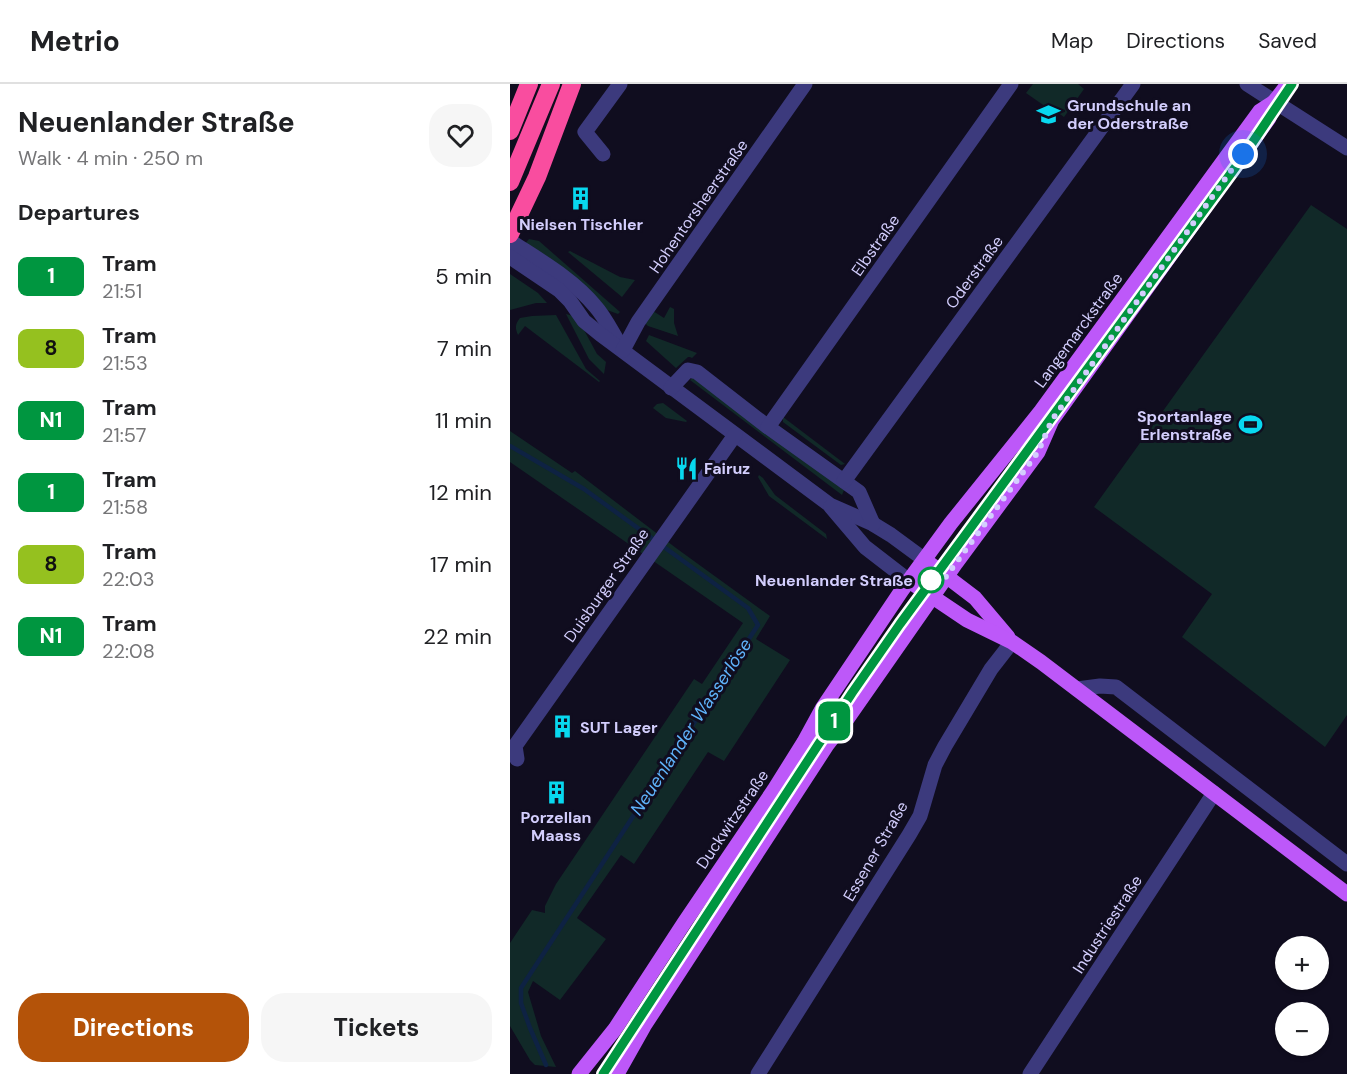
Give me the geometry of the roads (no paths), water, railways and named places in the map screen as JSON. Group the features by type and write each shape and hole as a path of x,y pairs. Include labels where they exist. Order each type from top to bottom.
{"highway":[{"path":"510,234 537,177 572,84"},
{"path":"510,131 529,85"},
{"path":"510,182 549,88"}],"main road":[{"name":"Langemarckstraße","path":"909,581 951,523 1041,411 1260,111 1274,102 1288,84"},
{"name":"Langemarckstraße","path":"947,576 1038,452 1052,420 1269,118 1274,102"},
{"path":"925,560 975,598 1012,642"},
{"path":"617,1074 644,1026 827,745 947,576"},
{"path":"909,581 967,620 1012,642 1347,894"},
{"name":"Duckwitzstraße","path":"579,1074 615,1029 774,790 822,709 909,581"}],"street":[{"path":"603,154 585,132 620,84"},
{"name":"Hohentorsheerstraße","path":"623,350 638,322 805,84"},
{"name":"Elbstraße","path":"768,428 1011,84"},
{"name":"Oderstraße","path":"844,481 1133,84"},
{"path":"1247,84 1347,148"},
{"path":"510,241 551,267 596,306 623,350"},
{"path":"510,257 559,290 584,321 600,334 830,505 873,524 925,560"},
{"path":"671,388 688,370 697,372 768,428 859,492 873,524"},
{"name":"Duisburger Straße","path":"517,759 515,746 735,435"},
{"path":"830,505 865,547 909,581"},
{"name":"Essener Straße","path":"758,1074 909,835 920,816 935,765 945,746 991,669 1012,642"},
{"path":"1077,689 1100,686 1116,687 1347,864"},
{"name":"Industriestraße","path":"1030,1074 1214,793"}],"waterway":[{"name":"Neuenlander Wasserlöse","path":"510,446 584,489 748,608 758,625 521,988 521,1003 546,1065"}],"tram line":[{"path":"603,1074 852,693 900,624 1240,161 1292,84"},
{"name":"1","path":"603,1074 852,693 900,624 1240,161 1292,84"}],"place":[{"name":"Grundschule an der Oderstraße","path":"1049,114"},
{"name":"Nielsen Tischler","path":"581,199"},
{"name":"Sportanlage Erlenstraße","path":"1250,425"},
{"name":"Fairuz","path":"686,468"},
{"name":"Neuenlander Straße","path":"931,580"},
{"name":"SUT Lager","path":"562,727"},
{"name":"Porzellan Maass","path":"556,792"}]}
